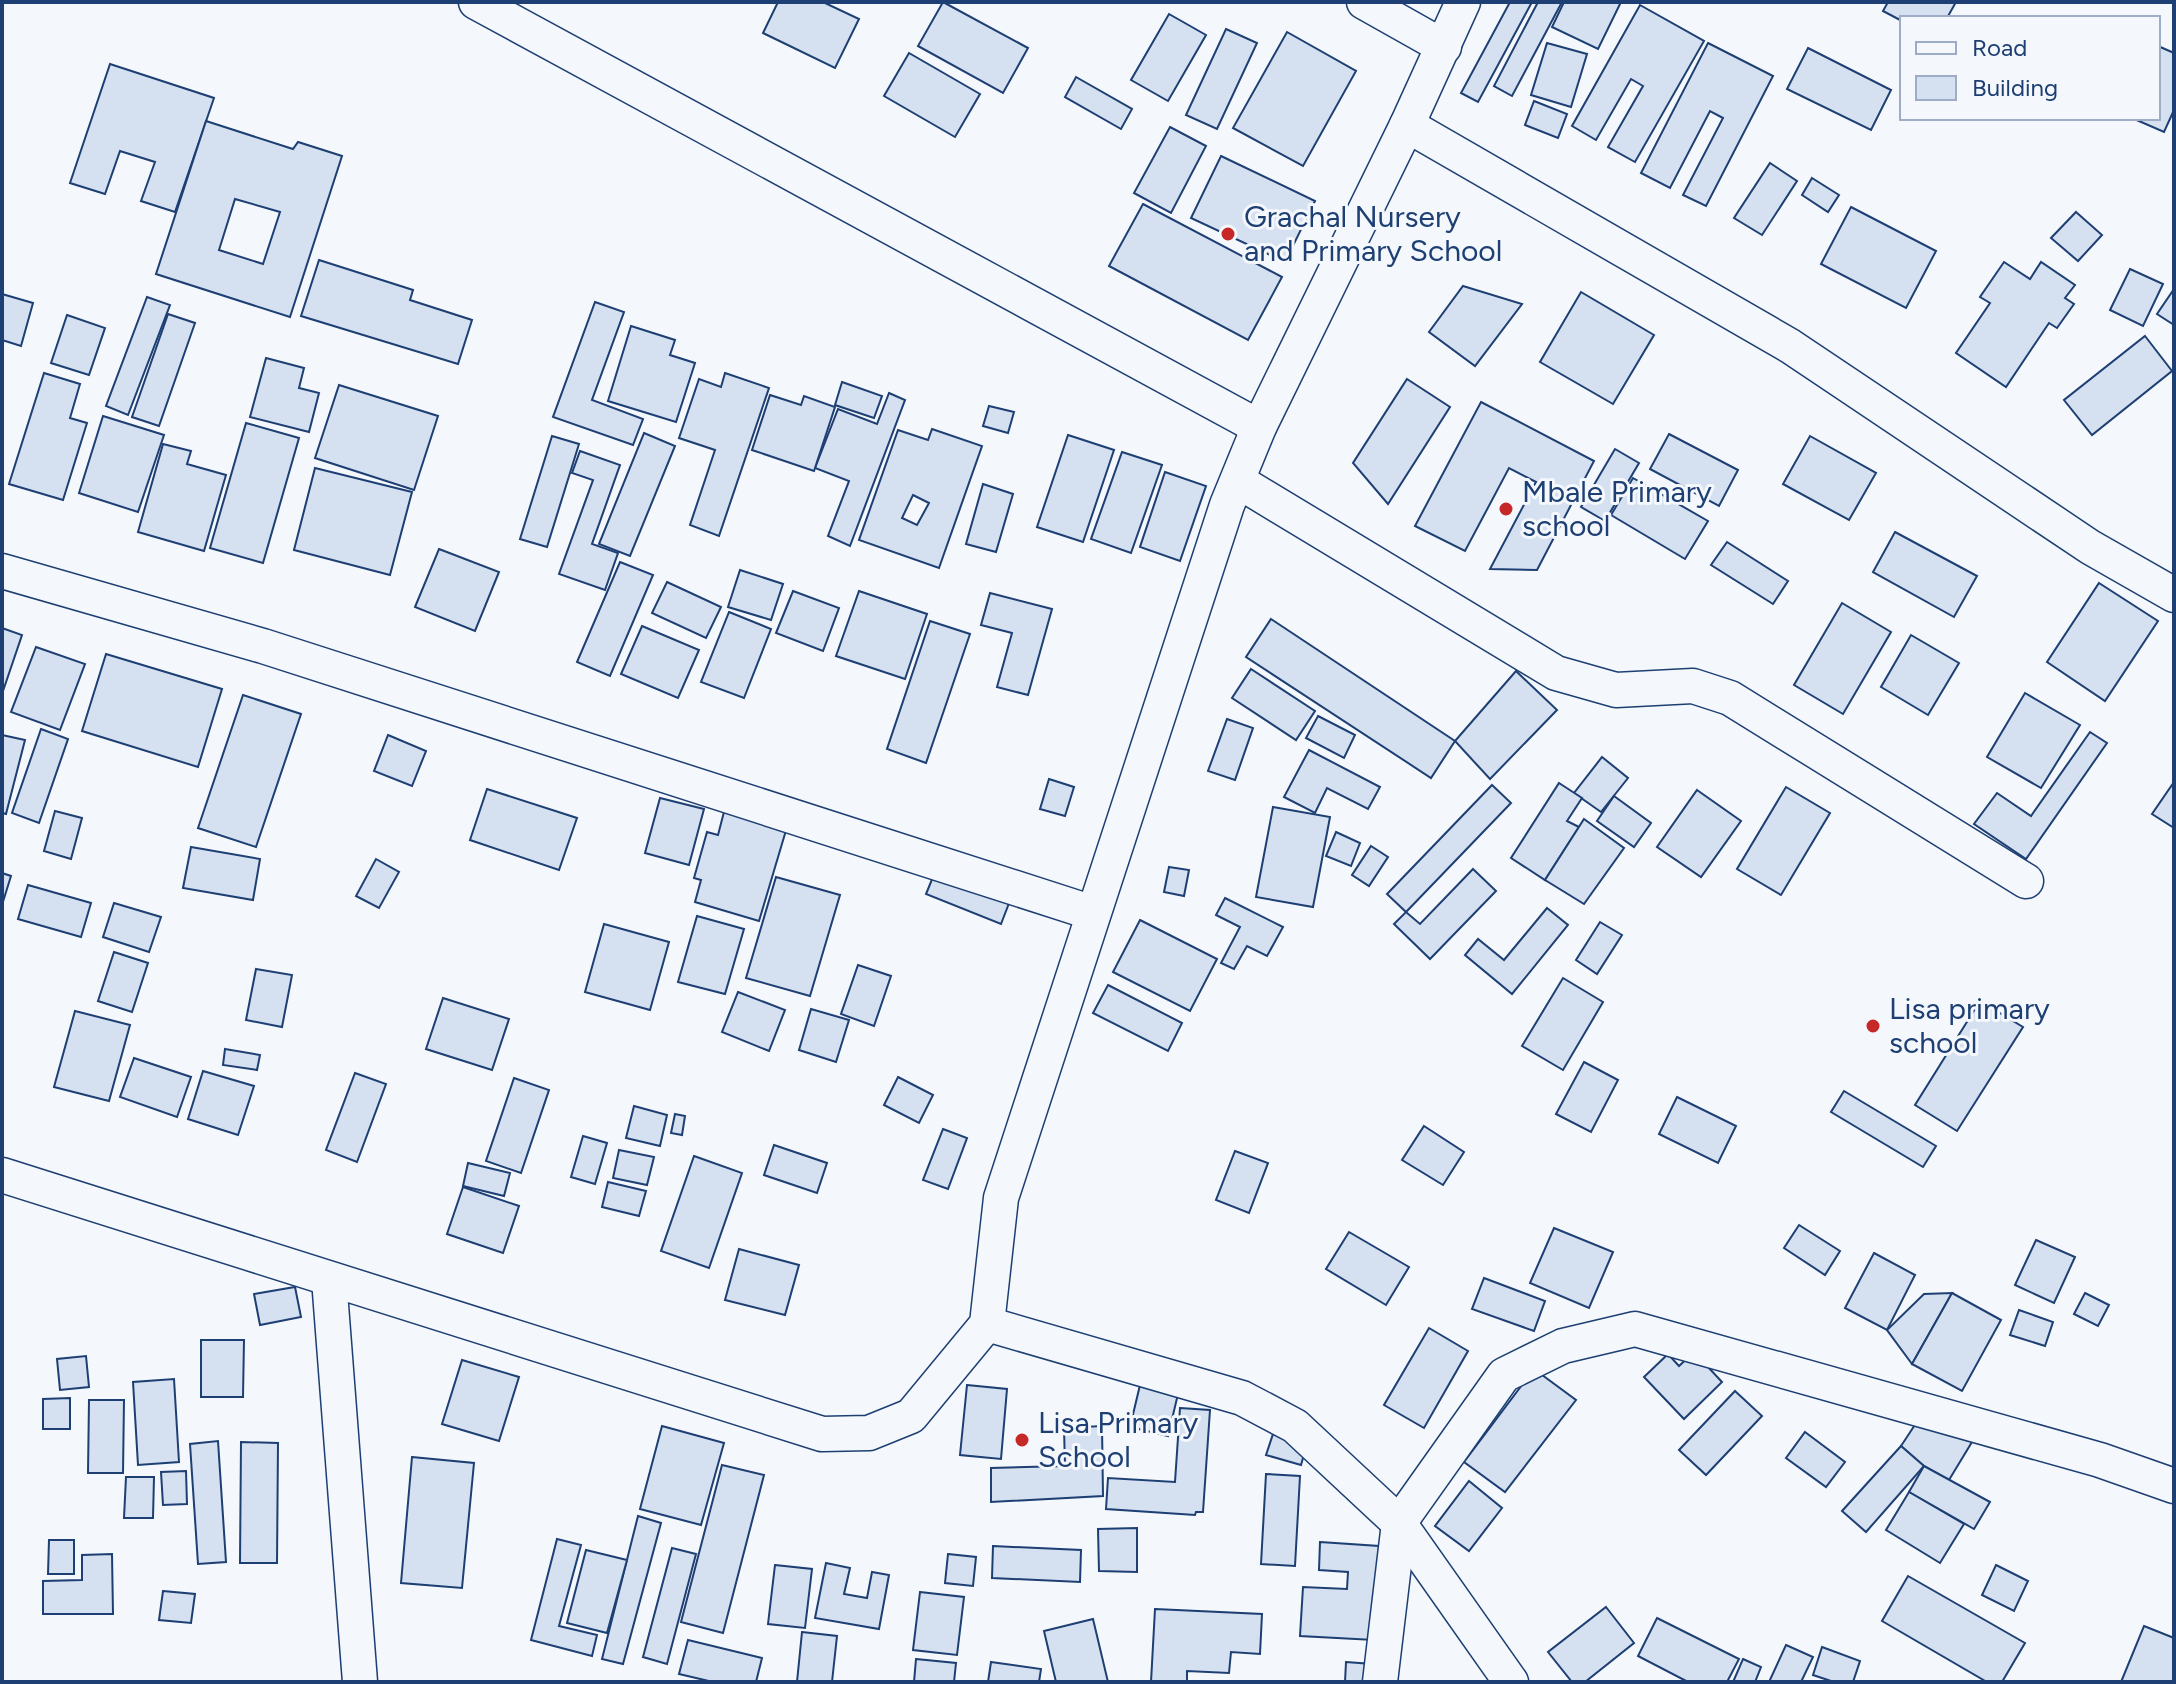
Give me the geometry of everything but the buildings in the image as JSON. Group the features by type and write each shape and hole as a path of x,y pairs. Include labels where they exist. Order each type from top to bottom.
{"street":[{"path":"476,2 1259,427"},
{"path":"1364,2 1444,47"},
{"path":"2,1175 822,1434 869,1433 911,1416 987,1324 1001,1198 1227,505 1259,427 1407,125 1463,2"},
{"path":"1407,125 1790,346 2090,547 2174,595"},
{"path":"1238,481 1556,673 1616,690 1693,686 1730,698 2026,881"},
{"path":"2,571 263,646 1093,913"},
{"path":"329,1279 360,1682"},
{"path":"987,1324 1242,1398 1295,1426 1399,1523 1511,1682"},
{"path":"1380,1682 1399,1523 1504,1375 1563,1346 1635,1329 2100,1460 2174,1486"}],"place":[{"name":"Grachal Nursery and Primary School","path":"1228,234"},
{"name":"Mbale Primary school","path":"1506,509"},
{"name":"Lisa primary school","path":"1873,1026"},
{"name":"Lisa Primary School","path":"1022,1440"}]}
